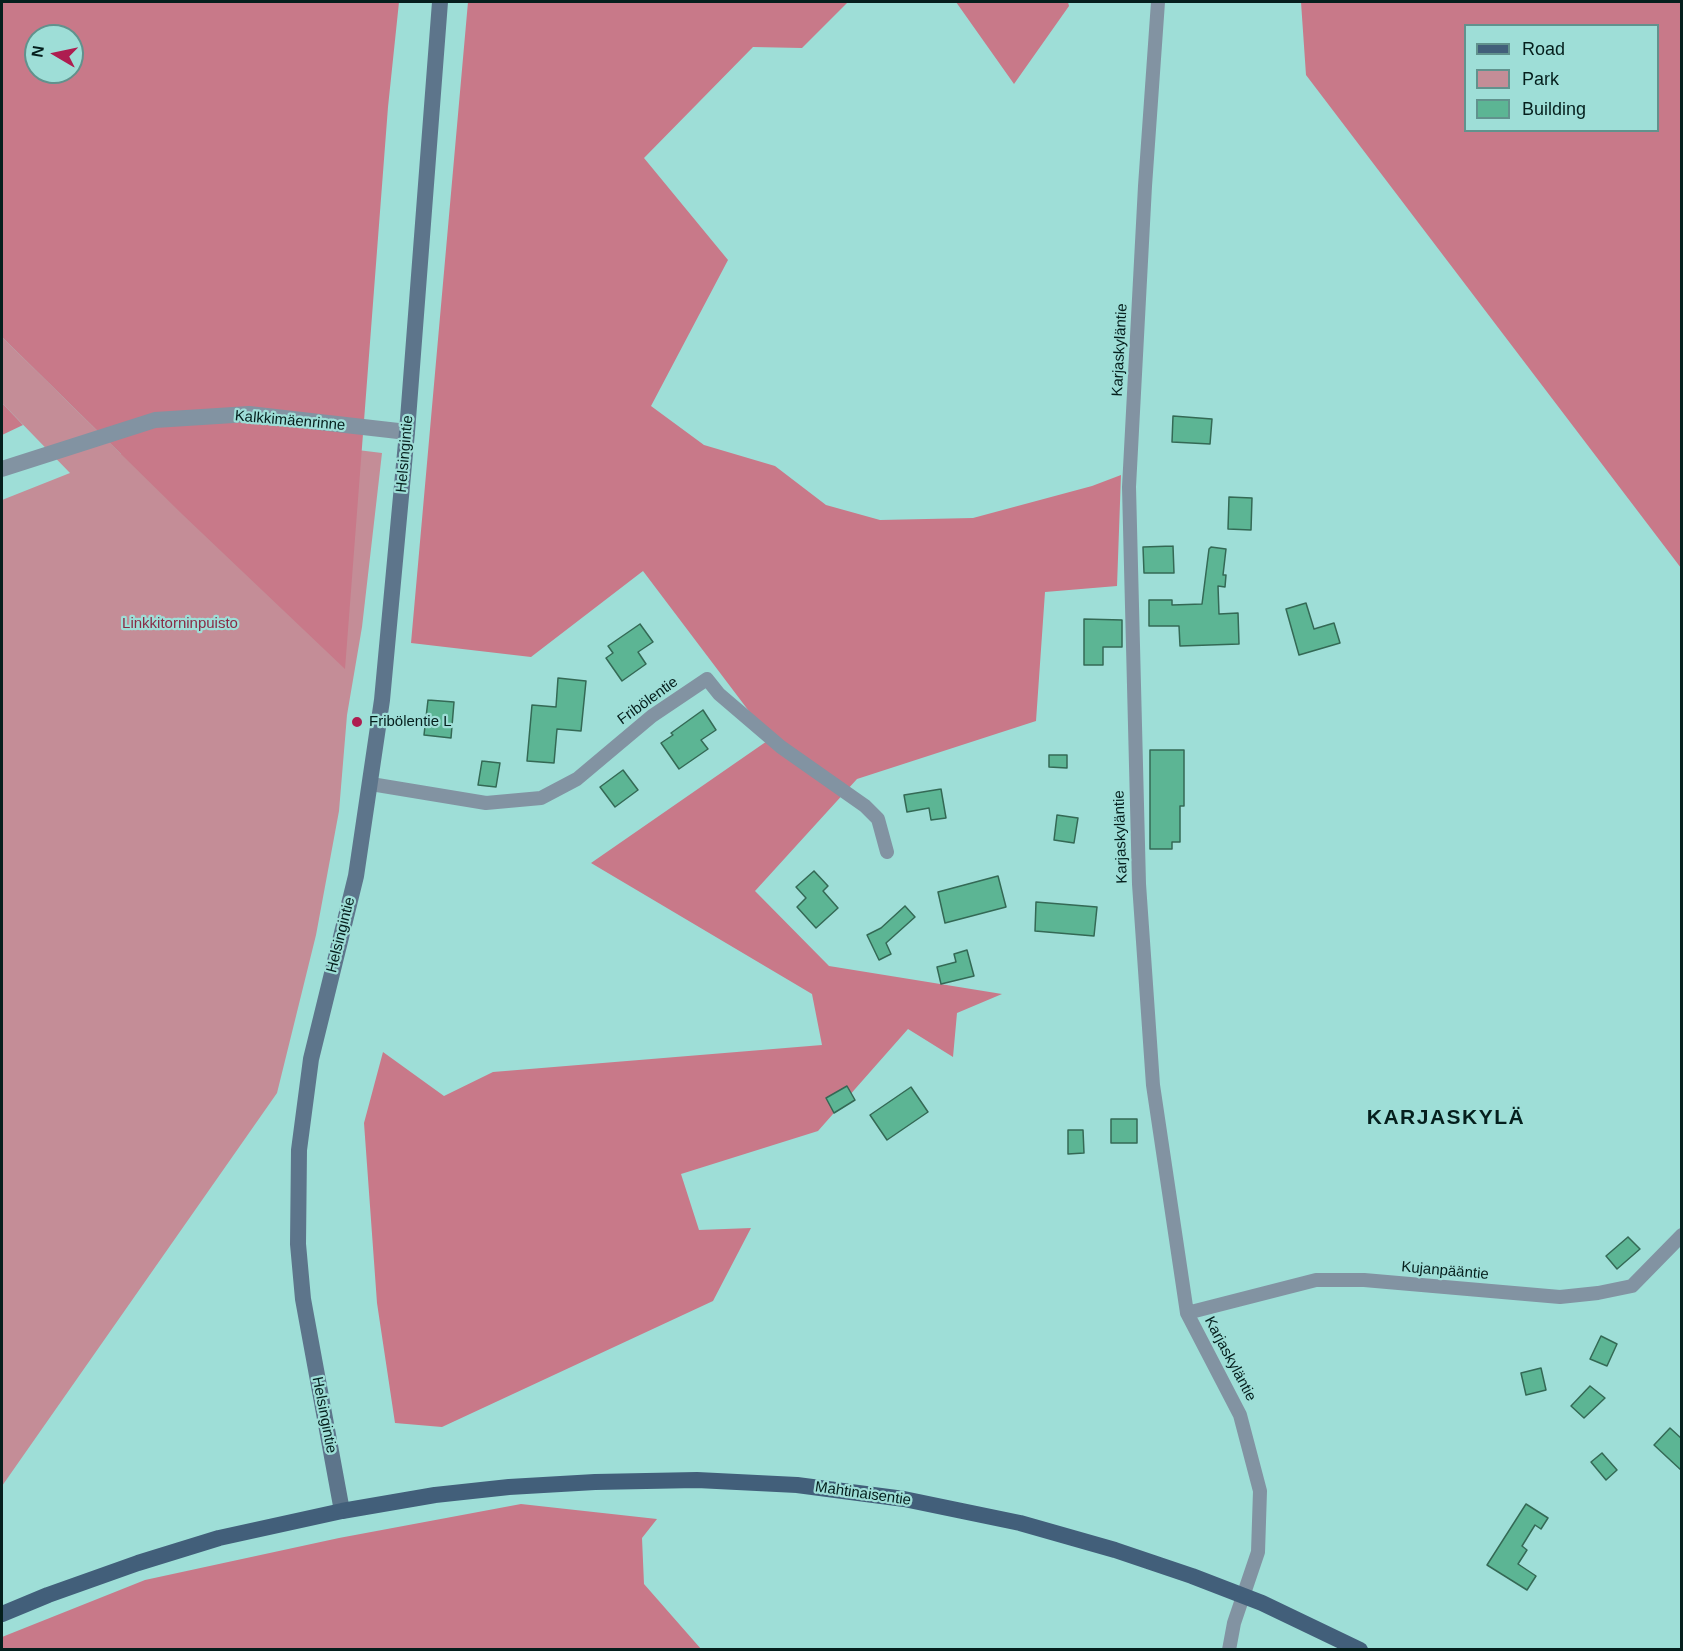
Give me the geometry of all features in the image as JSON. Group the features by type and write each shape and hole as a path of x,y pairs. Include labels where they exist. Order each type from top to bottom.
{"main road":[{"name":"Helsingintie","path":"342,1510 303,1299 298,1244 299,1150 311,1059 356,876 371,784 407,432 440,2"},
{"name":"Mahtinaisentie","path":"342,1510 435,1495 509,1487 697,1480 797,1485 904,1499 1020,1523 1115,1550 1262,1603 1360,1650"},
{"path":"2,1614 48,1595 219,1538 342,1510"}],"street":[{"name":"Karjaskyläntie","path":"1158,2 1145,186 1129,487 1139,885 1146,1014 1154,1091 1187,1313 1240,1415 1260,1491 1258,1552 1234,1623 1229,1650"},
{"name":"Kalkkimäenrinne","path":"2,470 155,420 249,414 407,432"},
{"name":"Fribölentie","path":"371,784 486,803 541,798 577,779 652,716 707,679 719,694 781,747 865,806 878,819 887,852"},
{"name":"Kujanpääntie","path":"1187,1313 1316,1280 1364,1280 1560,1297 1598,1293 1632,1286 1682,1235"}],"green space":[{"name":"Linkkitorninpuisto","path":"2,337 121,454 227,434 382,453 362,627 347,715 339,811 316,935 277,1093 2,1486 2,500 70,473 2,403"}],"shaded area":[{"path":"2,2 399,2 388,107 345,669 182,514 2,337"},
{"path":"468,2 848,2 802,48 753,47 644,158 728,260 651,406 704,445 775,466 826,505 880,520 973,518 1092,486 1121,475 1117,586 1045,592 1036,721 857,779 755,891 829,966 1002,994 957,1013 953,1057 908,1029 818,1131 681,1174 699,1230 751,1228 713,1301 442,1427 395,1423 377,1303 364,1123 383,1052 444,1096 493,1072 822,1045 812,994 591,863 770,739 643,571 531,657 411,643"},
{"path":"956,2 1068,2 1069,6 1014,84"},
{"path":"1301,2 1681,2 1681,568 1306,75"},
{"path":"2,403 23,425 2,435"},
{"path":"521,1504 657,1519 642,1538 644,1584 701,1649 2,1649 2,1637 145,1580 339,1538"}],"building":[{"path":"1173,416 1212,419 1210,444 1172,442"},
{"path":"1229,497 1252,498 1251,530 1228,529"},
{"path":"1173,546 1174,573 1144,573 1143,547"},
{"path":"1211,547 1226,549 1223,575 1226,575 1225,587 1218,586 1219,614 1238,613 1239,644 1180,646 1179,626 1149,626 1149,600 1172,600 1172,605 1202,604"},
{"path":"1306,603 1314,629 1334,623 1340,643 1299,655 1286,609"},
{"path":"1084,619 1122,620 1122,647 1103,647 1103,665 1084,665"},
{"path":"640,624 653,642 638,652 646,664 622,681 606,658 613,653 608,646"},
{"path":"558,678 586,681 581,731 557,729 554,763 527,761 532,705 556,707"},
{"path":"428,700 454,702 451,738 424,735"},
{"path":"703,710 716,730 701,740 708,749 679,769 661,743"},
{"path":"1150,750 1184,750 1184,806 1180,806 1180,842 1172,842 1172,849 1150,849"},
{"path":"1049,755 1067,755 1067,768 1049,767"},
{"path":"482,761 500,763 496,787 478,785"},
{"path":"623,770 638,790 615,807 600,787"},
{"path":"941,789 946,818 931,820 929,808 907,812 904,795"},
{"path":"1057,815 1078,818 1074,843 1054,840"},
{"path":"814,871 828,886 823,891 838,908 816,928 797,907 806,898 796,887"},
{"path":"998,876 1006,907 945,923 938,892"},
{"path":"1036,902 1097,907 1094,936 1035,931"},
{"path":"905,906 915,917 886,943 891,954 879,960 867,935 881,928"},
{"path":"967,950 974,976 941,984 937,967 956,962 954,954"},
{"path":"847,1086 855,1100 834,1113 826,1098"},
{"path":"911,1087 928,1112 887,1140 870,1115"},
{"path":"1111,1119 1137,1119 1137,1143 1111,1143"},
{"path":"1068,1130 1083,1130 1084,1153 1068,1154"},
{"path":"1628,1237 1640,1249 1617,1269 1606,1256"},
{"path":"1601,1336 1617,1344 1607,1366 1590,1359"},
{"path":"1541,1368 1546,1390 1526,1395 1521,1373"},
{"path":"1590,1386 1605,1398 1584,1418 1571,1406"},
{"path":"1670,1428 1682,1439 1682,1471 1654,1445"},
{"path":"1602,1453 1617,1470 1606,1480 1591,1462"},
{"path":"1526,1504 1548,1518 1541,1529 1535,1525 1522,1546 1527,1550 1518,1564 1536,1576 1527,1590 1487,1565"}],"place":[{"name":"Fribölentie L","path":"357,722"}],"district":[{"name":"KARJASKYLÄ","path":"1446,1118"}]}
